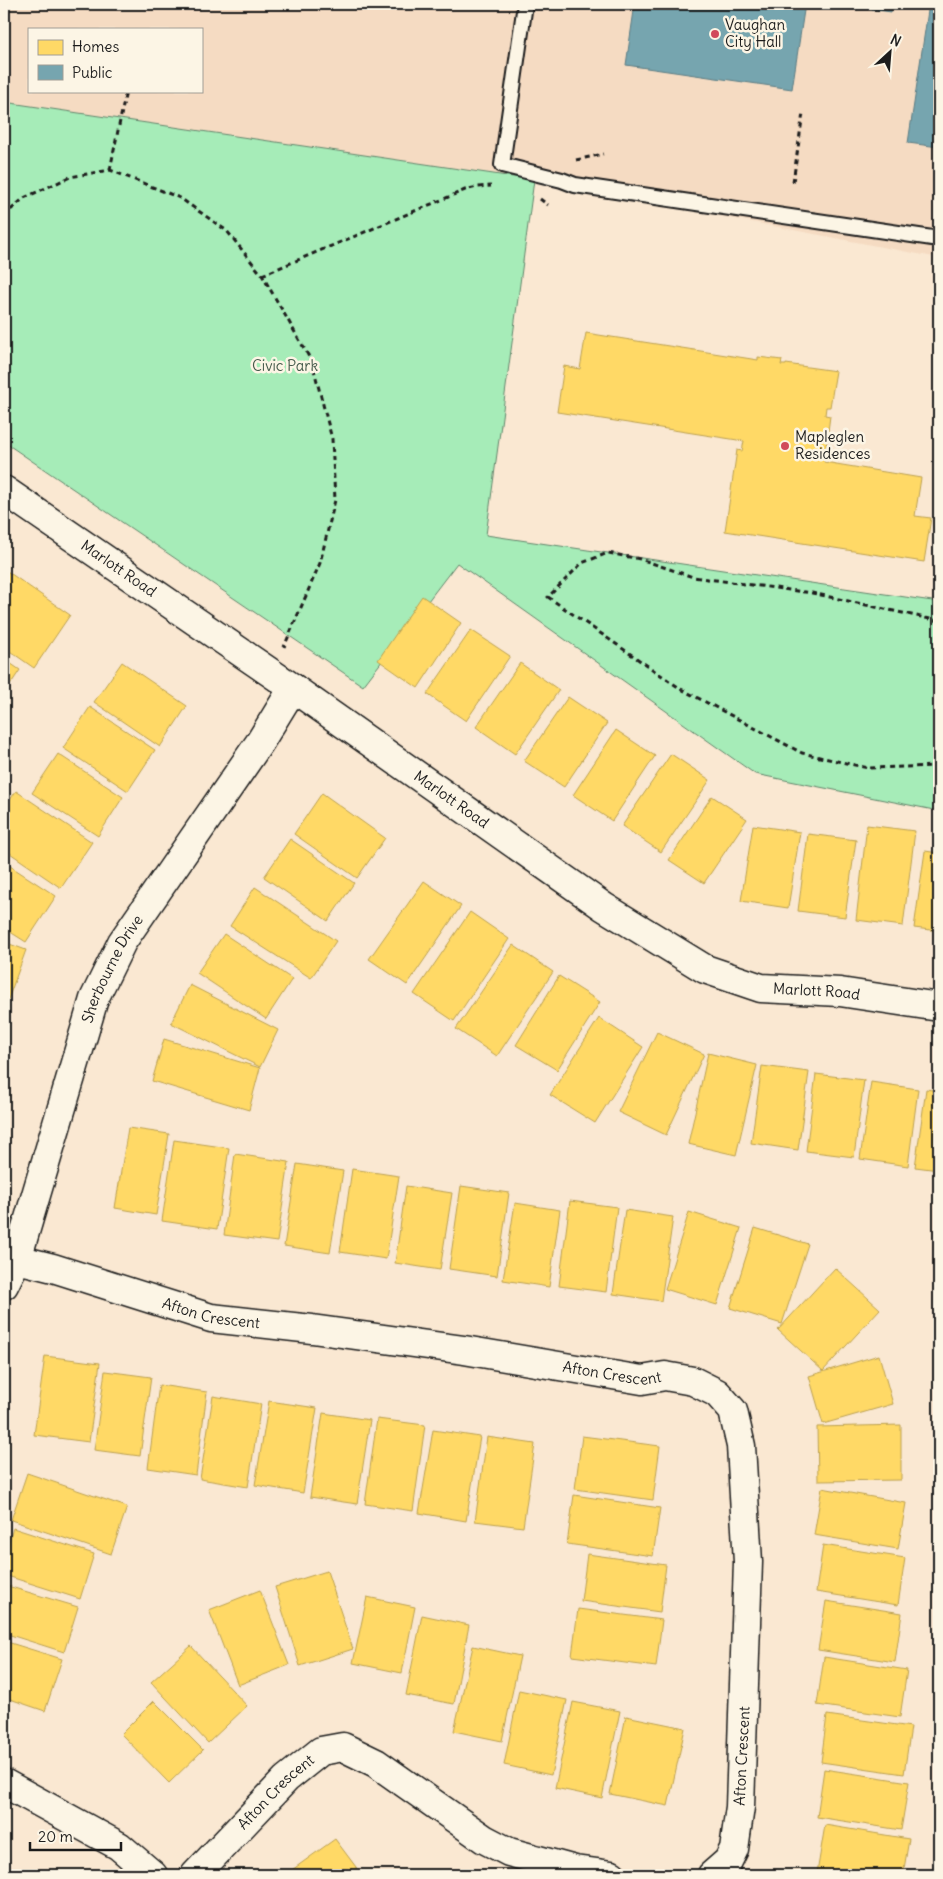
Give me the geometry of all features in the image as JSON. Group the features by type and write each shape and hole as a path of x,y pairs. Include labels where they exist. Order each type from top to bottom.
{"street":[{"name":"Marlott Road","path":"4,490 268,670 604,907 704,969 761,988 840,992 939,1007"},
{"name":"Sherbourne Drive","path":"4,1285 17,1259 94,998 122,942 260,742 293,688"},
{"name":"Afton Crescent","path":"17,1259 53,1268 211,1318 312,1329 454,1349 642,1380 665,1376 693,1380 717,1393 733,1412 741,1446 748,1562 740,1807 734,1849 728,1862 712,1875"},
{"name":"Afton Crescent","path":"195,1875 286,1779 321,1751 343,1747 376,1763 484,1839 509,1852 575,1870 612,1875"},
{"path":"4,1782 120,1846 153,1875"}],"lane":[{"path":"525,4 502,165 575,185 939,239"}],"path":[{"path":"110,170 126,92"},
{"path":"793,182 804,113"},
{"path":"570,164 577,160 603,154"},
{"path":"4,216 24,198 70,177 110,170 180,198 227,232 262,275 312,362 332,439 335,500 320,563 283,649 268,670"},
{"path":"262,275 465,190 494,186"},
{"path":"535,196 548,205"},
{"path":"939,620 812,593 693,577 640,558 608,553 582,563 548,597 681,689 802,753 868,768 939,766"}],"shaded area":[{"path":"4,4 939,4 939,258 534,180 4,102"}],"green space":[{"name":"Civic Park","path":"4,102 534,180 486,535 939,602 939,811 755,774 457,563 363,686 4,442"}],"building: Homes":[{"name":"Mapleglen Residences","path":"586,333 758,360 758,357 782,360 781,365 786,364 836,371 830,407 826,407 825,415 830,416 824,462 921,478 915,516 931,518 924,562 725,531 737,450 742,451 744,441 557,412 564,366 580,369"},
{"path":"4,569 70,615 34,668 4,647"},
{"path":"422,596 461,623 418,688 378,660"},
{"path":"471,630 510,656 466,721 427,694"},
{"path":"4,659 20,670 4,694"},
{"path":"122,662 187,706 160,747 94,702"},
{"path":"520,663 559,690 515,754 476,727"},
{"path":"568,697 607,723 564,787 524,761"},
{"path":"90,707 155,750 128,791 63,748"},
{"path":"616,730 655,756 612,821 573,795"},
{"path":"58,754 123,797 98,836 32,793"},
{"path":"671,754 710,780 661,852 622,826"},
{"path":"16,791 92,842 61,888 4,849 4,809"},
{"path":"322,793 385,838 357,878 294,834"},
{"path":"712,796 747,819 704,883 669,860"},
{"path":"753,825 800,832 788,908 741,901"},
{"path":"867,825 915,831 903,926 856,920"},
{"path":"808,834 856,840 845,917 798,911"},
{"path":"290,839 354,883 328,921 264,877"},
{"path":"925,851 939,853 939,931 914,928"},
{"path":"4,862 56,896 26,942 4,928"},
{"path":"424,881 461,906 407,985 369,959"},
{"path":"255,887 336,941 311,978 230,926"},
{"path":"470,912 509,939 454,1021 414,994"},
{"path":"224,934 292,979 266,1019 197,973"},
{"path":"4,942 26,950 6,1005 4,1004"},
{"path":"513,945 553,972 497,1056 456,1029"},
{"path":"559,976 600,1002 557,1070 516,1045"},
{"path":"190,985 278,1030 260,1067 171,1023"},
{"path":"599,1018 643,1047 595,1123 550,1095"},
{"path":"657,1032 704,1054 666,1135 618,1112"},
{"path":"164,1039 260,1068 249,1110 152,1081"},
{"path":"708,1053 757,1065 736,1155 688,1144"},
{"path":"762,1066 809,1072 798,1150 751,1143"},
{"path":"816,1074 864,1080 854,1157 806,1151"},
{"path":"871,1082 918,1089 908,1166 860,1159"},
{"path":"926,1089 939,1091 939,1170 915,1167"},
{"path":"128,1128 169,1134 156,1215 115,1208"},
{"path":"174,1140 229,1148 217,1229 162,1221"},
{"path":"235,1154 289,1162 277,1242 224,1235"},
{"path":"297,1164 343,1171 330,1253 284,1246"},
{"path":"352,1169 399,1176 386,1259 340,1252"},
{"path":"406,1186 452,1193 440,1270 395,1263"},
{"path":"461,1186 509,1193 497,1276 449,1269"},
{"path":"570,1201 617,1207 606,1292 559,1286"},
{"path":"515,1203 560,1210 549,1287 503,1280"},
{"path":"625,1210 673,1217 661,1301 613,1294"},
{"path":"689,1212 741,1228 717,1305 665,1289"},
{"path":"755,1228 808,1244 782,1324 730,1308"},
{"path":"835,1268 880,1309 823,1371 778,1330"},
{"path":"879,1355 893,1404 823,1424 809,1376"},
{"path":"45,1356 100,1363 89,1442 34,1435"},
{"path":"105,1371 151,1377 140,1456 94,1450"},
{"path":"159,1385 207,1392 196,1475 148,1468"},
{"path":"213,1396 261,1404 248,1487 200,1479"},
{"path":"269,1401 317,1408 303,1493 255,1485"},
{"path":"323,1413 370,1420 357,1504 310,1497"},
{"path":"377,1419 425,1425 413,1511 365,1504"},
{"path":"901,1425 901,1480 818,1481 817,1427"},
{"path":"433,1430 480,1437 466,1521 419,1513"},
{"path":"582,1436 660,1446 653,1500 575,1489"},
{"path":"487,1437 535,1444 523,1527 475,1521"},
{"path":"27,1473 127,1507 111,1554 11,1520"},
{"path":"822,1488 906,1503 898,1549 814,1535"},
{"path":"574,1495 660,1508 653,1556 567,1544"},
{"path":"13,1528 94,1554 80,1599 4,1575 4,1558"},
{"path":"823,1545 905,1558 898,1605 816,1592"},
{"path":"587,1554 666,1565 660,1612 581,1601"},
{"path":"327,1571 353,1649 300,1666 275,1587"},
{"path":"4,1585 78,1607 64,1652 4,1633"},
{"path":"260,1590 289,1665 238,1685 209,1610"},
{"path":"367,1597 415,1607 402,1673 353,1663"},
{"path":"826,1601 902,1613 895,1662 818,1650"},
{"path":"578,1609 662,1620 656,1667 572,1656"},
{"path":"422,1615 469,1625 454,1704 406,1695"},
{"path":"4,1641 62,1659 45,1711 4,1697"},
{"path":"191,1646 247,1706 208,1743 151,1682"},
{"path":"473,1646 520,1656 502,1741 454,1731"},
{"path":"824,1657 907,1670 900,1717 817,1705"},
{"path":"519,1690 567,1700 551,1775 504,1765"},
{"path":"154,1701 203,1750 169,1783 121,1734"},
{"path":"573,1702 620,1711 602,1798 555,1788"},
{"path":"827,1715 911,1727 904,1774 821,1762"},
{"path":"626,1716 685,1728 668,1806 610,1794"},
{"path":"824,1769 909,1782 901,1830 817,1817"},
{"path":"825,1825 909,1839 903,1875 834,1875 817,1873"},
{"path":"335,1839 362,1875 285,1875"}],"building: Public":[{"name":"Vaughan City Hall","path":"635,4 805,4 792,89 626,65"},
{"path":"841,4 892,4 891,12"},
{"path":"929,4 939,4 939,147 908,143"}],"place":[{"name":"Vaughan City Hall","path":"715,34"},
{"name":"Mapleglen Residences","path":"785,446"}]}
